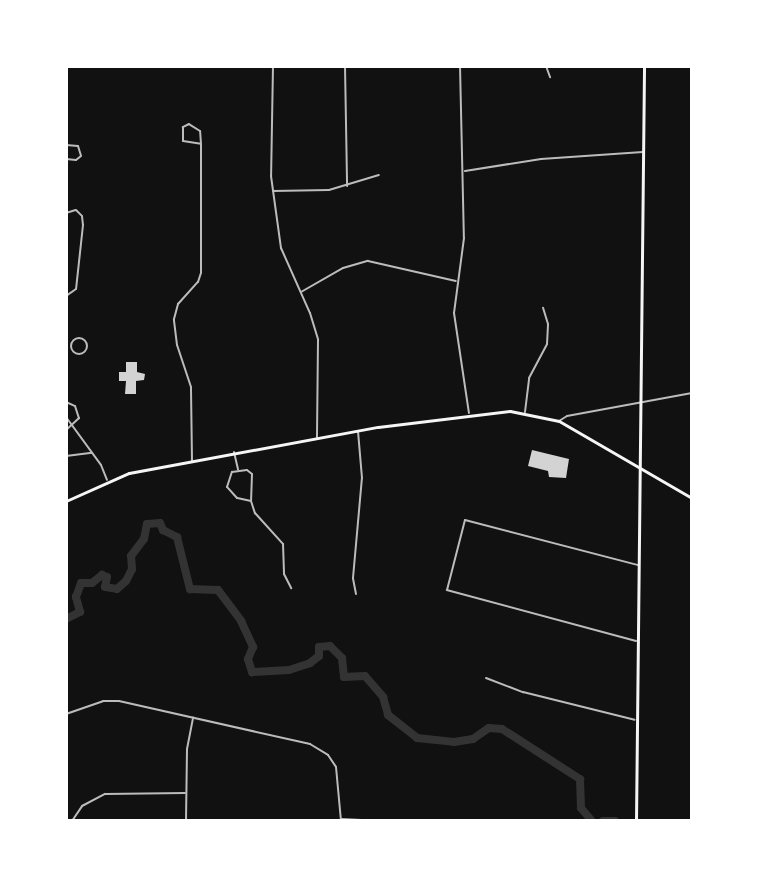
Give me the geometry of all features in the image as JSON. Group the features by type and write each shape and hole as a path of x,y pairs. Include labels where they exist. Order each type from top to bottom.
{"main road":[{"path":"636,821 635,720 644,66"},
{"path":"66,501 107,480 192,460 469,413 525,412 559,421 692,498"}],"street":[{"path":"273,66 273,191 281,248 301,292 318,340 317,438"},
{"path":"345,66 347,186"},
{"path":"460,66 464,238 454,313 469,413"},
{"path":"546,66 550,76"},
{"path":"192,460 191,387 177,345 178,332 175,313 201,273 201,144 196,126 183,127 183,141 201,144"},
{"path":"66,145 78,146 81,156 75,160 66,159"},
{"path":"464,171 540,159 643,152"},
{"path":"273,191 347,186 380,175"},
{"path":"66,213 76,210 82,216 83,225 76,289 66,296"},
{"path":"66,234 66,248"},
{"path":"301,292 343,268 368,261 457,281"},
{"path":"525,412 529,378 547,344 548,324 543,308"},
{"path":"82,338 87,346 78,354 68,346 82,338"},
{"path":"559,421 567,416 692,393"},
{"path":"66,402 78,412 72,427 66,430"},
{"path":"66,417 92,453 107,480"},
{"path":"356,594 352,582 362,478 358,431"},
{"path":"234,452 238,470"},
{"path":"66,456 92,453"},
{"path":"251,501 237,498 227,488 228,476 238,470 252,474 251,501 255,513 283,544 284,574 291,588"},
{"path":"636,642 447,590 465,520 638,565"},
{"path":"486,678 523,692 635,720"},
{"path":"66,714 111,700 301,741 323,751 332,760 338,776 341,820 381,821"},
{"path":"186,821 187,749 193,718"},
{"path":"72,821 82,806 105,794 185,793"}],"building":[{"path":"126,362 137,362 137,372 145,374 144,380 136,381 136,394 125,394 126,381 119,381 119,372 126,372"},
{"path":"532,450 569,459 566,478 549,477 548,471 528,466"}],"waterway":[{"path":"66,619 80,612 76,597 81,583 92,583 102,575 107,577 105,587 117,589 126,581 132,569 131,556 144,539 147,524 160,523 163,530 177,537 190,589 218,590 241,621 253,647 248,659 252,672 289,670 310,663 319,656 319,647 330,646 342,658 344,677 365,676 383,697 388,715 417,738 454,742 473,739 489,728 502,729 580,779 581,808 592,821"},
{"path":"603,821 615,821"}]}
